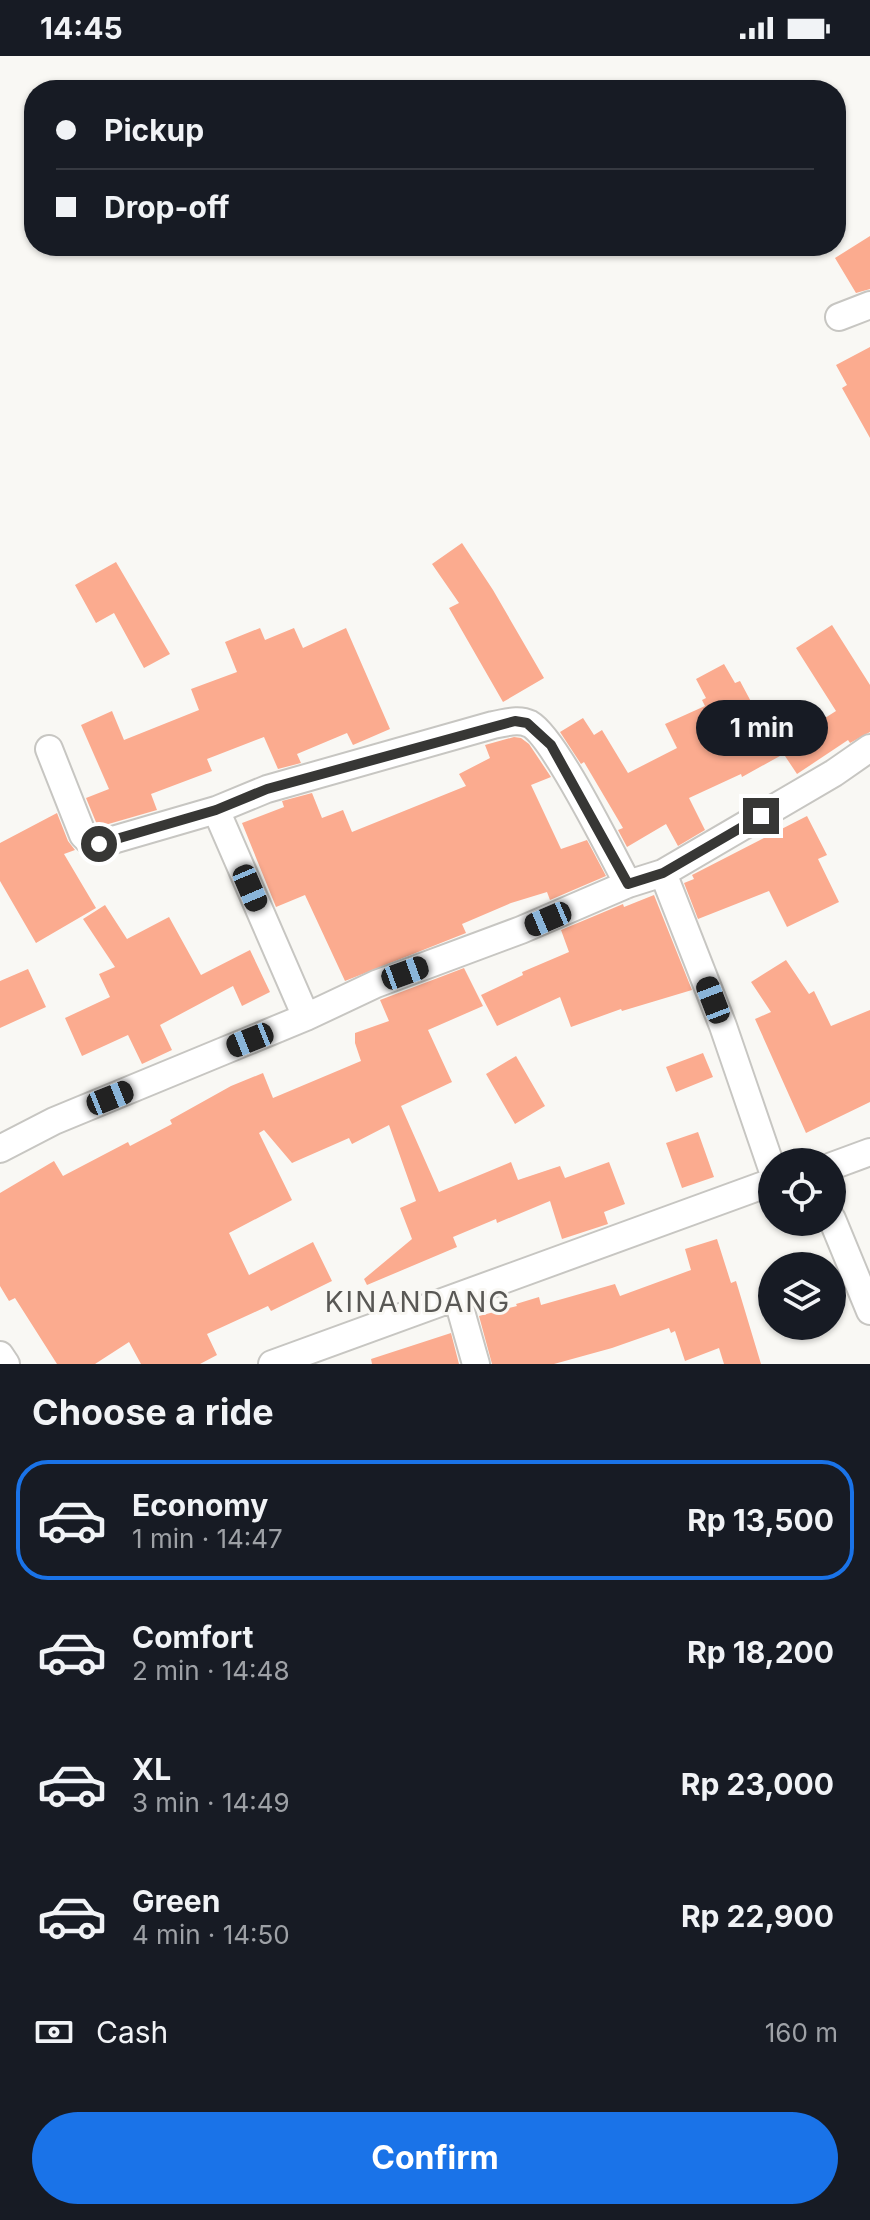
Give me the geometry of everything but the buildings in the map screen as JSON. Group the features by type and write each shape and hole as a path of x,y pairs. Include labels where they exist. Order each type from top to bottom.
{"street":[{"path":"839,317 870,305"},
{"path":"49,749 83,835 90,842 99,844 216,810 267,789 515,721 527,723 551,745 628,884"},
{"path":"0,1149 54,1121 306,1017 376,984 663,873 834,773 870,748"},
{"path":"216,810 306,1017"},
{"path":"663,873 723,1026 765,1148"},
{"path":"846,1161 870,1152"},
{"path":"272,1364 758,1187"},
{"path":"839,1236 870,1311"},
{"path":"457,1297 476,1364"},
{"path":"0,1355 6,1364"}],"district":[{"name":"KINANDANG","path":"418,1302"}],"route":[{"path":"99,844 216,810 267,789 515,721 527,723 538,730 551,745 628,884 663,873 761,816"}]}
